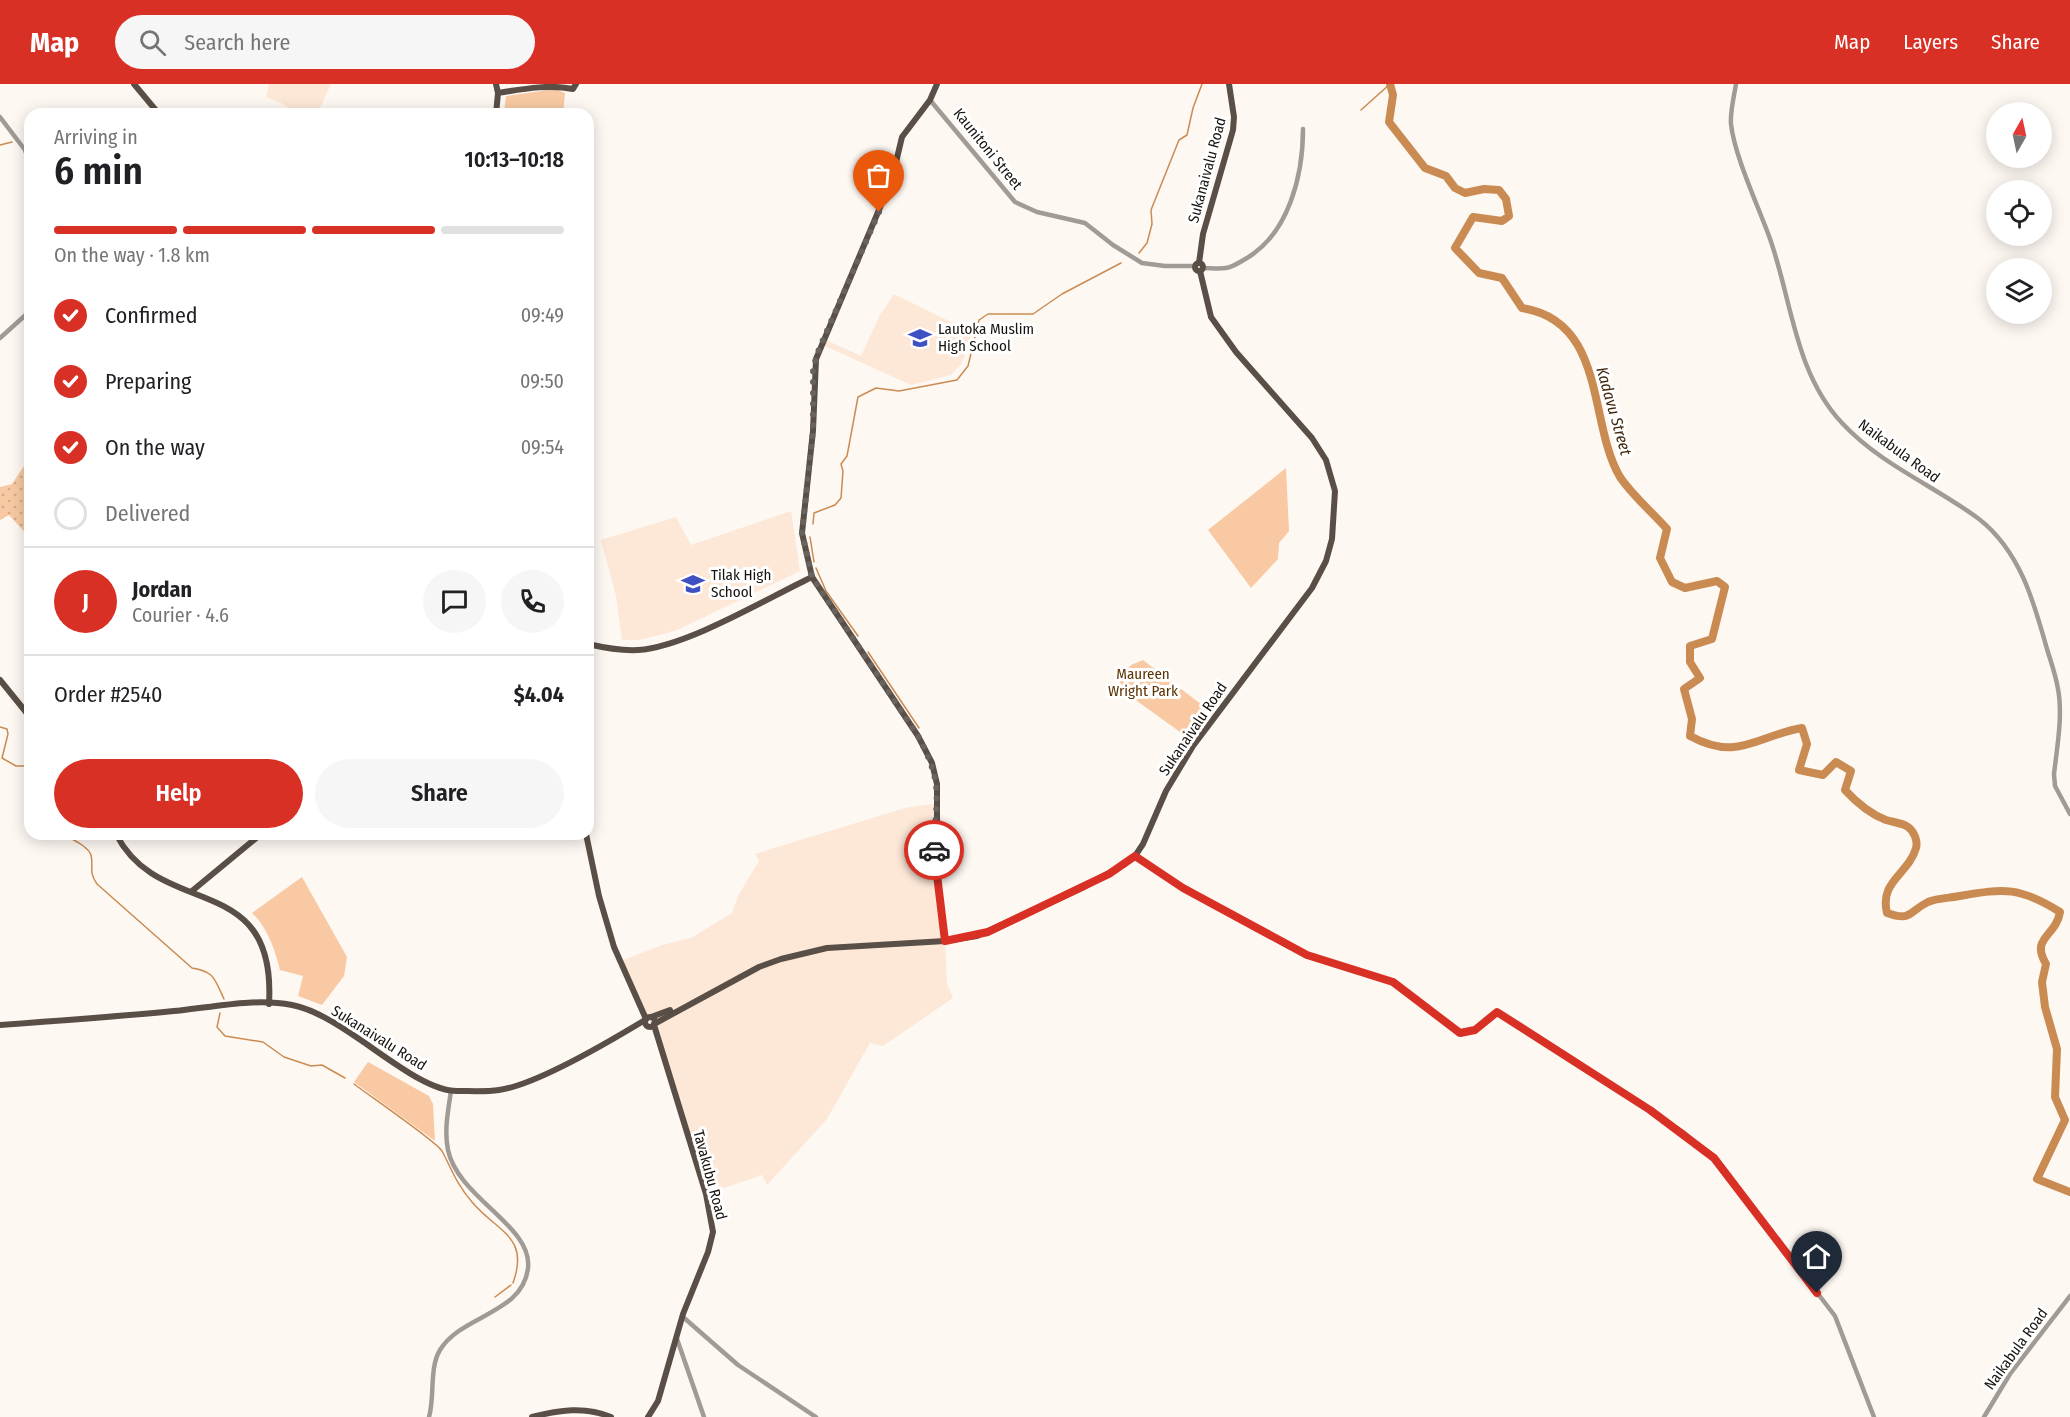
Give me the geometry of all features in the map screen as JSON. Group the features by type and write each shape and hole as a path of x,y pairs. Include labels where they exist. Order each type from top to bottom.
{"main road":[{"path":"134,84 154,108"},
{"path":"496,84 497,108"},
{"path":"936,84 930,100 902,137 892,179 816,359 813,431 802,533 812,577 918,736 932,763 938,784 934,848 945,941"},
{"name":"Sukanaivalu Road","path":"0,1025 269,1004 292,1005 314,1012 423,1079 451,1091 500,1090 535,1078 759,967 796,954 843,946 945,941 988,932 1109,874 1135,856 1150,830 1166,791 1193,746 1312,588 1326,561 1332,539 1335,491 1320,448 1236,352 1219,329 1207,305 1199,267 1203,234 1233,130 1234,117 1228,84"},
{"path":"498,93 547,85 574,87"},
{"path":"594,645 617,650 640,650 678,641 812,577"},
{"path":"0,680 24,710"},
{"path":"119,840 126,852 143,870 237,913 258,935 269,969 269,1004"},
{"path":"192,891 254,840"},
{"name":"Tavakubu Road","path":"587,840 599,896 614,947 661,1050 706,1194 713,1232 708,1252 682,1317 658,1401 648,1417"},
{"path":"532,1417 575,1410 597,1411 611,1417"}],"street":[{"name":"Naikabula Road","path":"1736,84 1731,116 1735,141 1778,265 1799,348 1821,395 1842,423 1868,447 1979,519 1996,534 2008,549 2027,585 2058,689 2055,786 2070,814"},
{"name":"Kaunitoni Street","path":"930,100 1015,202 1038,212 1085,223 1113,245 1142,262 1165,266 1227,268 1253,254 1276,231 1292,197 1303,152 1303,129"},
{"path":"0,117 24,149"},
{"path":"0,338 24,316"},
{"path":"1135,856 1183,888 1298,951 1393,982 1460,1033 1475,1030 1497,1012 1683,1132 1714,1158 1735,1182 1835,1317 1874,1417"},
{"path":"429,1417 440,1350 450,1338 515,1295 523,1284 528,1269 528,1252 521,1240 483,1205 454,1166 446,1138 451,1091"},
{"name":"Naikabula Road","path":"1984,1417 2010,1374 2070,1296"},
{"path":"682,1317 738,1365 816,1417"},
{"path":"677,1339 704,1417"}],"shaded area":[{"path":"269,84 331,84 320,108 288,108 266,97"},
{"name":"Lautoka Muslim High School","path":"894,294 969,331 971,336 962,363 951,375 911,385 823,345 826,340 861,356 880,315"},
{"name":"Tilak High School","path":"791,511 800,571 675,631 640,640 622,640 616,596 601,540 676,517 691,545"},
{"path":"938,803 934,848 945,941 947,984 953,998 883,1046 870,1043 827,1119 767,1185 762,1175 706,1194 648,1017 621,961 662,945 691,938 732,913 738,896 759,861 755,854 905,808"}],"green space":[{"path":"555,89 565,93 564,108 505,108 506,96"},
{"path":"24,466 24,531 9,515 0,520 0,487 12,484"},
{"path":"1286,468 1289,531 1279,543 1278,559 1251,588 1208,530"},
{"name":"Maureen Wright Park","path":"1143,660 1206,708 1187,737 1119,688 1120,677 1131,665"},
{"path":"302,877 347,957 344,976 322,1005 298,996 303,976 280,970 267,932 252,913"},
{"path":"368,1062 429,1096 433,1104 435,1141 354,1082"}],"waterway":[{"path":"1139,253 1147,243 1152,224 1151,210 1179,140 1187,135 1193,108 1202,84"},
{"path":"1361,110 1390,84"},
{"name":"Kadavu Street","path":"1390,84 1393,95 1389,122 1425,168 1446,176 1455,188 1465,193 1484,189 1499,190 1506,199 1509,216 1502,221 1473,217 1455,248 1479,273 1502,278 1522,308 1549,317 1569,332 1582,353 1591,378 1610,455 1620,477 1667,529 1660,558 1672,582 1685,588 1717,581 1725,587 1712,639 1690,646 1690,662 1700,678 1684,689 1692,719 1690,736 1721,747 1734,747 1802,728 1807,744 1799,770 1823,775 1836,762 1851,771 1845,790 1874,814 1908,827 1916,839 1916,848 1912,857 1887,893 1887,913 1906,916 1922,905 1935,900 2001,891 2023,894 2060,912 2058,920 2045,937 2041,948 2046,964 2042,982 2045,1007 2057,1049 2055,1097 2065,1120 2037,1179 2070,1192"},
{"path":"0,145 12,142"},
{"path":"813,524 814,513 835,505 841,498 843,471 841,464 847,456 858,397 876,388 899,391 957,380 968,366 979,320 988,314 1033,314 1062,294 1121,263"},
{"path":"810,537 814,562"},
{"path":"816,568 826,591 858,636"},
{"path":"868,652 919,728"},
{"path":"0,727 7,729 8,734 2,758 16,766 24,766"},
{"path":"73,840 91,855 93,876 97,884 192,968 210,974 216,981 224,999"},
{"path":"220,1013 217,1027 225,1036 263,1042 284,1057 311,1066 322,1065 345,1078"},
{"path":"354,1084 415,1128 442,1151 467,1196 508,1236 514,1245 517,1267 513,1283"},
{"path":"495,1297 511,1285"}],"way so far":[{"path":"879,212 819,349 813,368 813,431 802,533 812,577 838,620 918,736 932,763 938,784 934,850"}],"place":[{"name":"Lautoka Muslim High School","path":"920,338"},
{"name":"Tilak High School","path":"693,584"}],"route":[{"path":"934,850 945,941 988,932 1109,874 1135,856 1183,888 1307,955 1393,982 1460,1033 1475,1030 1497,1012 1590,1073 1633,1098 1696,1142 1735,1182 1817,1293"}]}
